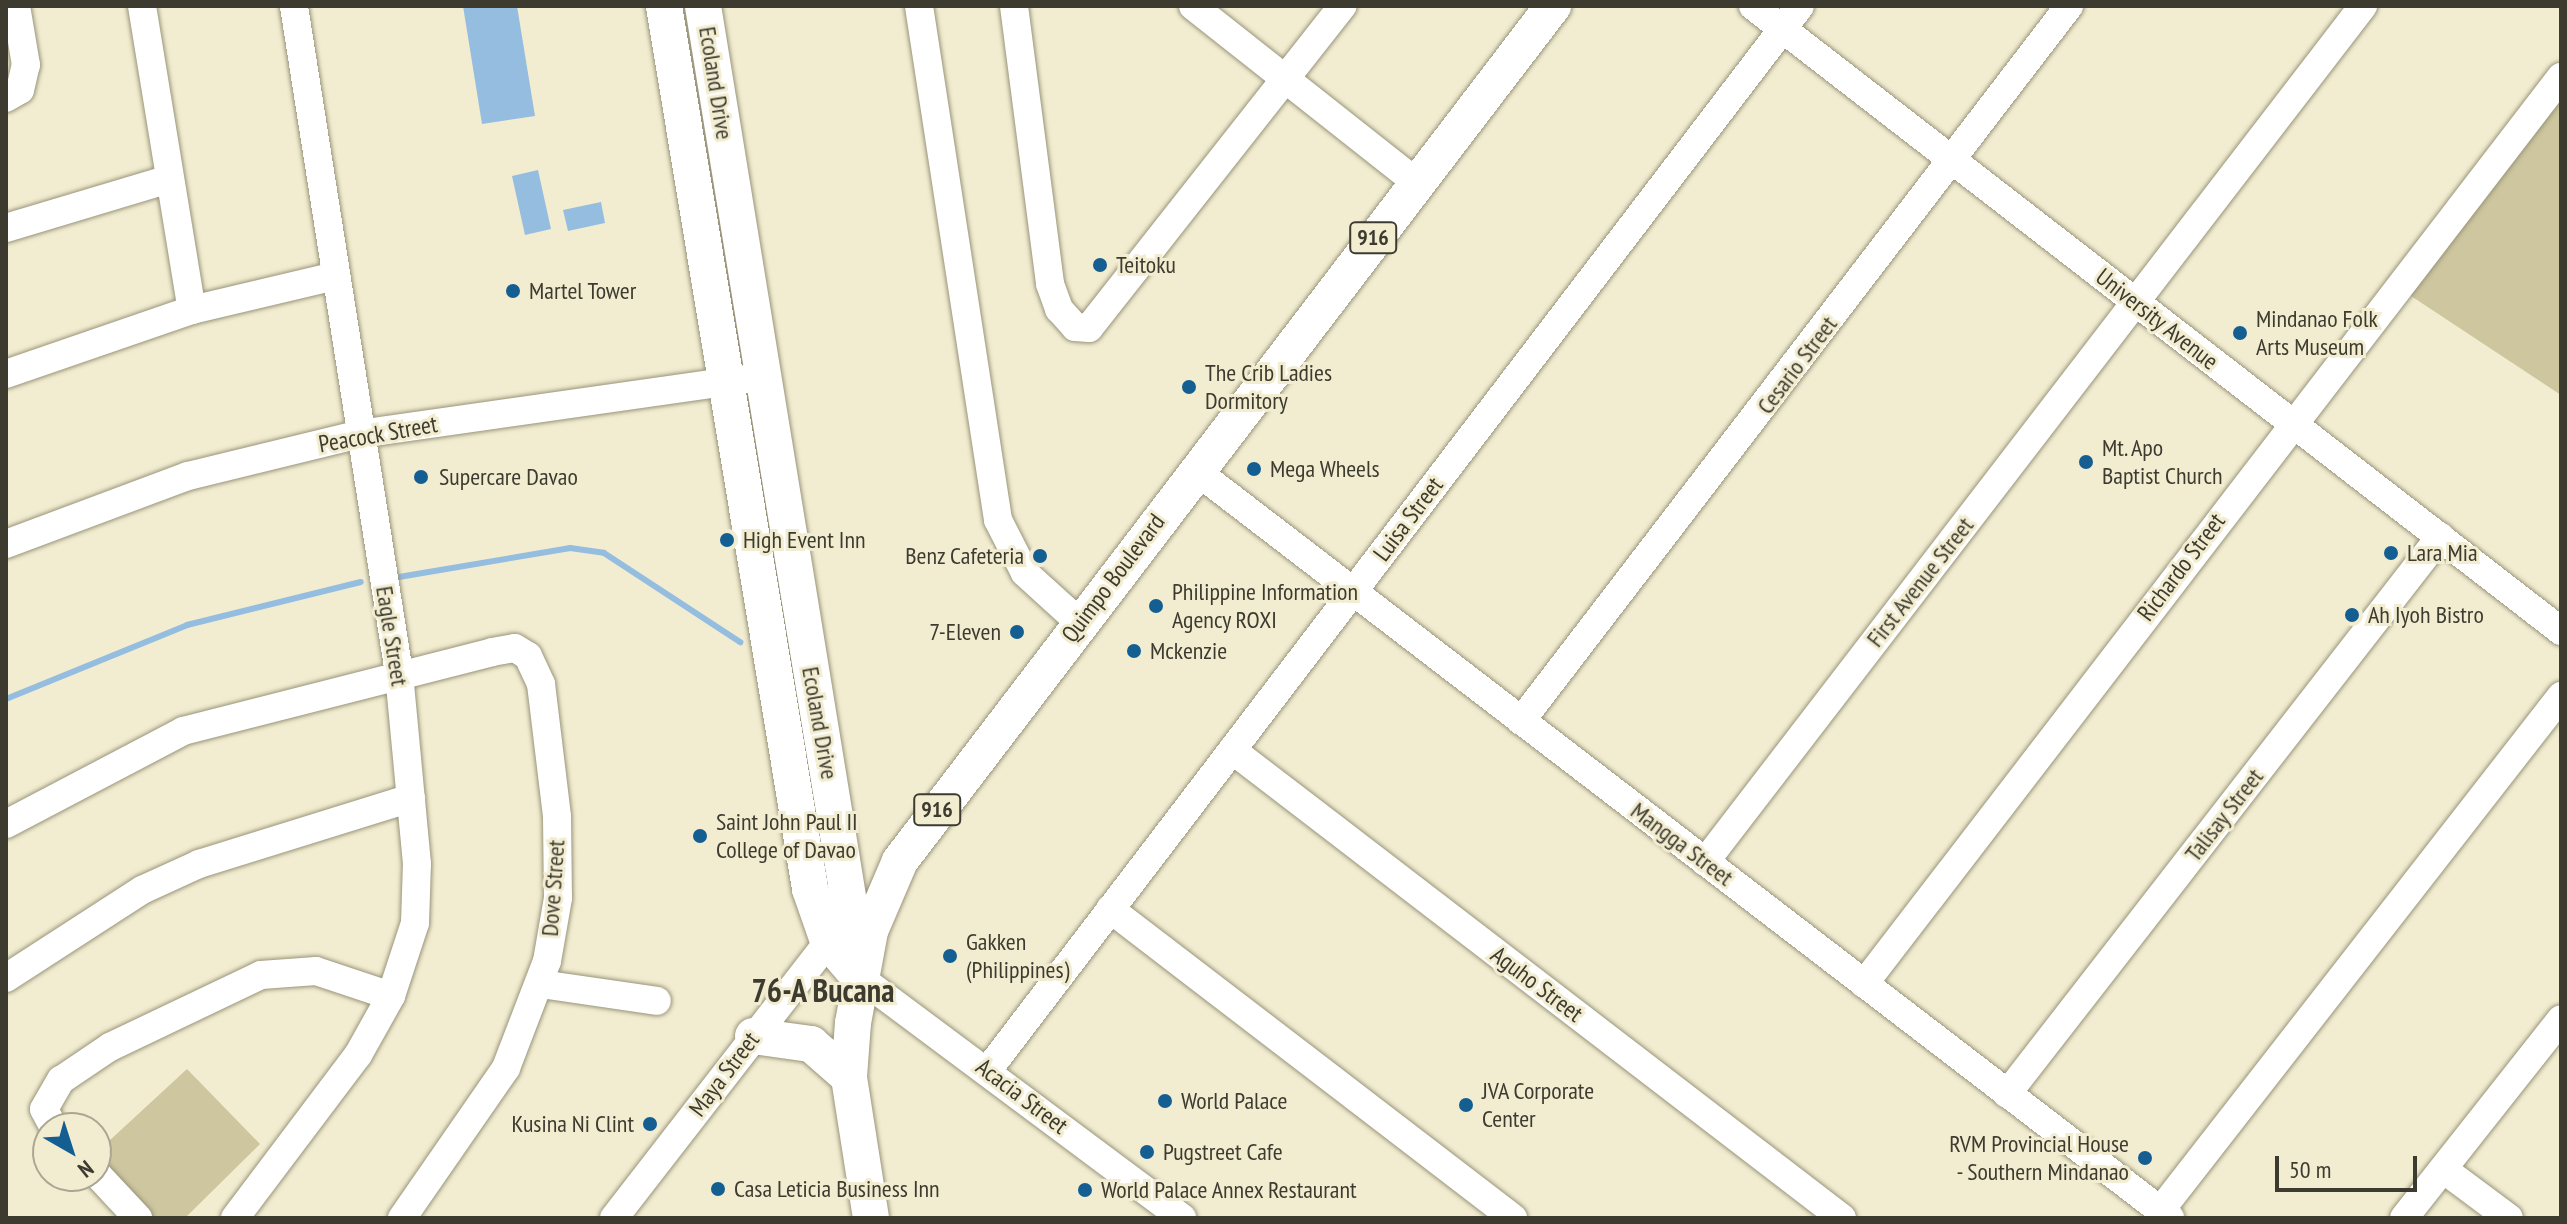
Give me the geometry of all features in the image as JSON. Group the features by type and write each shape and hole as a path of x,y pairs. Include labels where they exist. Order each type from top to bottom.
{"main road":[{"name":"Ecoland Drive","path":"664,6 806,871 828,941 859,977"},
{"name":"Ecoland Drive","path":"703,6 853,911 859,977"},
{"name":"Quimpo Boulevard","path":"871,1218 849,1077 859,977 900,861 1195,470 1553,6"},
{"path":"753,1036 811,1044 849,1077"}],"street":[{"path":"6,98 20,90 26,65 16,6"},
{"path":"142,6 192,310"},
{"name":"Eagle Street","path":"235,1218 358,1055 391,996 415,923 411,798 399,673 294,6"},
{"path":"919,6 998,520 1025,573 1079,622"},
{"path":"1014,6 1050,284 1075,327 1101,320 1342,6"},
{"path":"1193,6 1416,182"},
{"name":"University Avenue","path":"1753,6 2561,631"},
{"name":"Luisa Street","path":"988,1070 1800,6"},
{"name":"Cesario Street","path":"1521,721 2069,6"},
{"name":"First Avenue Street","path":"1705,862 2363,6"},
{"name":"Richardo Street","path":"1864,984 2291,423 2561,77"},
{"path":"6,228 169,179"},
{"path":"6,374 192,310 336,276"},
{"name":"Peacock Street","path":"6,544 188,476 360,434 763,377"},
{"name":"Mangga Street","path":"1195,470 2165,1214"},
{"name":"Talisay Street","path":"2007,1094 2440,537"},
{"name":"Dove Street","path":"399,673 515,648 536,667 557,817 558,898 541,984 480,1113 402,1218"},
{"path":"6,824 183,731 399,673"},
{"path":"2165,1214 2561,696"},
{"name":"Aguho Street","path":"1232,750 1842,1218"},
{"path":"6,978 142,890 199,864 411,798"},
{"name":"Maya Street","path":"614,1218 828,941 900,861"},
{"path":"1110,909 1513,1218"},
{"path":"46,1112 44,1109 61,1080 110,1047 261,975 316,971 391,996"},
{"name":"Acacia Street","path":"859,977 988,1070 1182,1218"},
{"path":"541,984 657,1001"},
{"path":"2404,1218 2561,1019"},
{"path":"2443,1169 2509,1218"},
{"path":"112,1190 138,1218"}],"shaded area":[{"path":"2561,93 2561,395 2408,294"},
{"path":"187,1069 260,1144 185,1218 153,1218 112,1171 112,1138"}],"water":[{"path":"463,6 517,6 535,116 482,124"},
{"path":"538,170 551,229 525,235 512,176"},
{"path":"601,202 605,223 568,231 563,210"}],"waterway":[{"path":"393,578 570,548 604,553 740,642"},
{"path":"6,699 187,625 361,582"}],"place":[{"name":"Teitoku","path":"1100,265"},
{"name":"Martel Tower","path":"513,291"},
{"name":"Mindanao Folk Arts Museum","path":"2240,333"},
{"name":"The Crib Ladies Dormitory","path":"1189,387"},
{"name":"Mt. Apo Baptist Church","path":"2086,462"},
{"name":"Mega Wheels","path":"1254,469"},
{"name":"Supercare Davao","path":"421,477"},
{"name":"High Event Inn","path":"727,540"},
{"name":"Lara Mia","path":"2391,553"},
{"name":"Benz Cafeteria","path":"1040,556"},
{"name":"Philippine Information Agency ROXI","path":"1156,606"},
{"name":"Ah Iyoh Bistro","path":"2352,615"},
{"name":"7-Eleven","path":"1017,632"},
{"name":"Mckenzie","path":"1134,651"},
{"name":"Saint John Paul II College of Davao","path":"700,836"},
{"name":"Gakken (Philippines)","path":"950,956"},
{"name":"World Palace","path":"1165,1101"},
{"name":"JVA Corporate Center","path":"1466,1105"},
{"name":"Kusina Ni Clint","path":"650,1124"},
{"name":"Pugstreet Cafe","path":"1147,1152"},
{"name":"RVM Provincial House - Southern Mindanao","path":"2145,1158"},
{"name":"Casa Leticia Business Inn","path":"718,1189"},
{"name":"World Palace Annex Restaurant","path":"1085,1190"}],"district":[{"name":"76-A Bucana","path":"823,990"}]}
